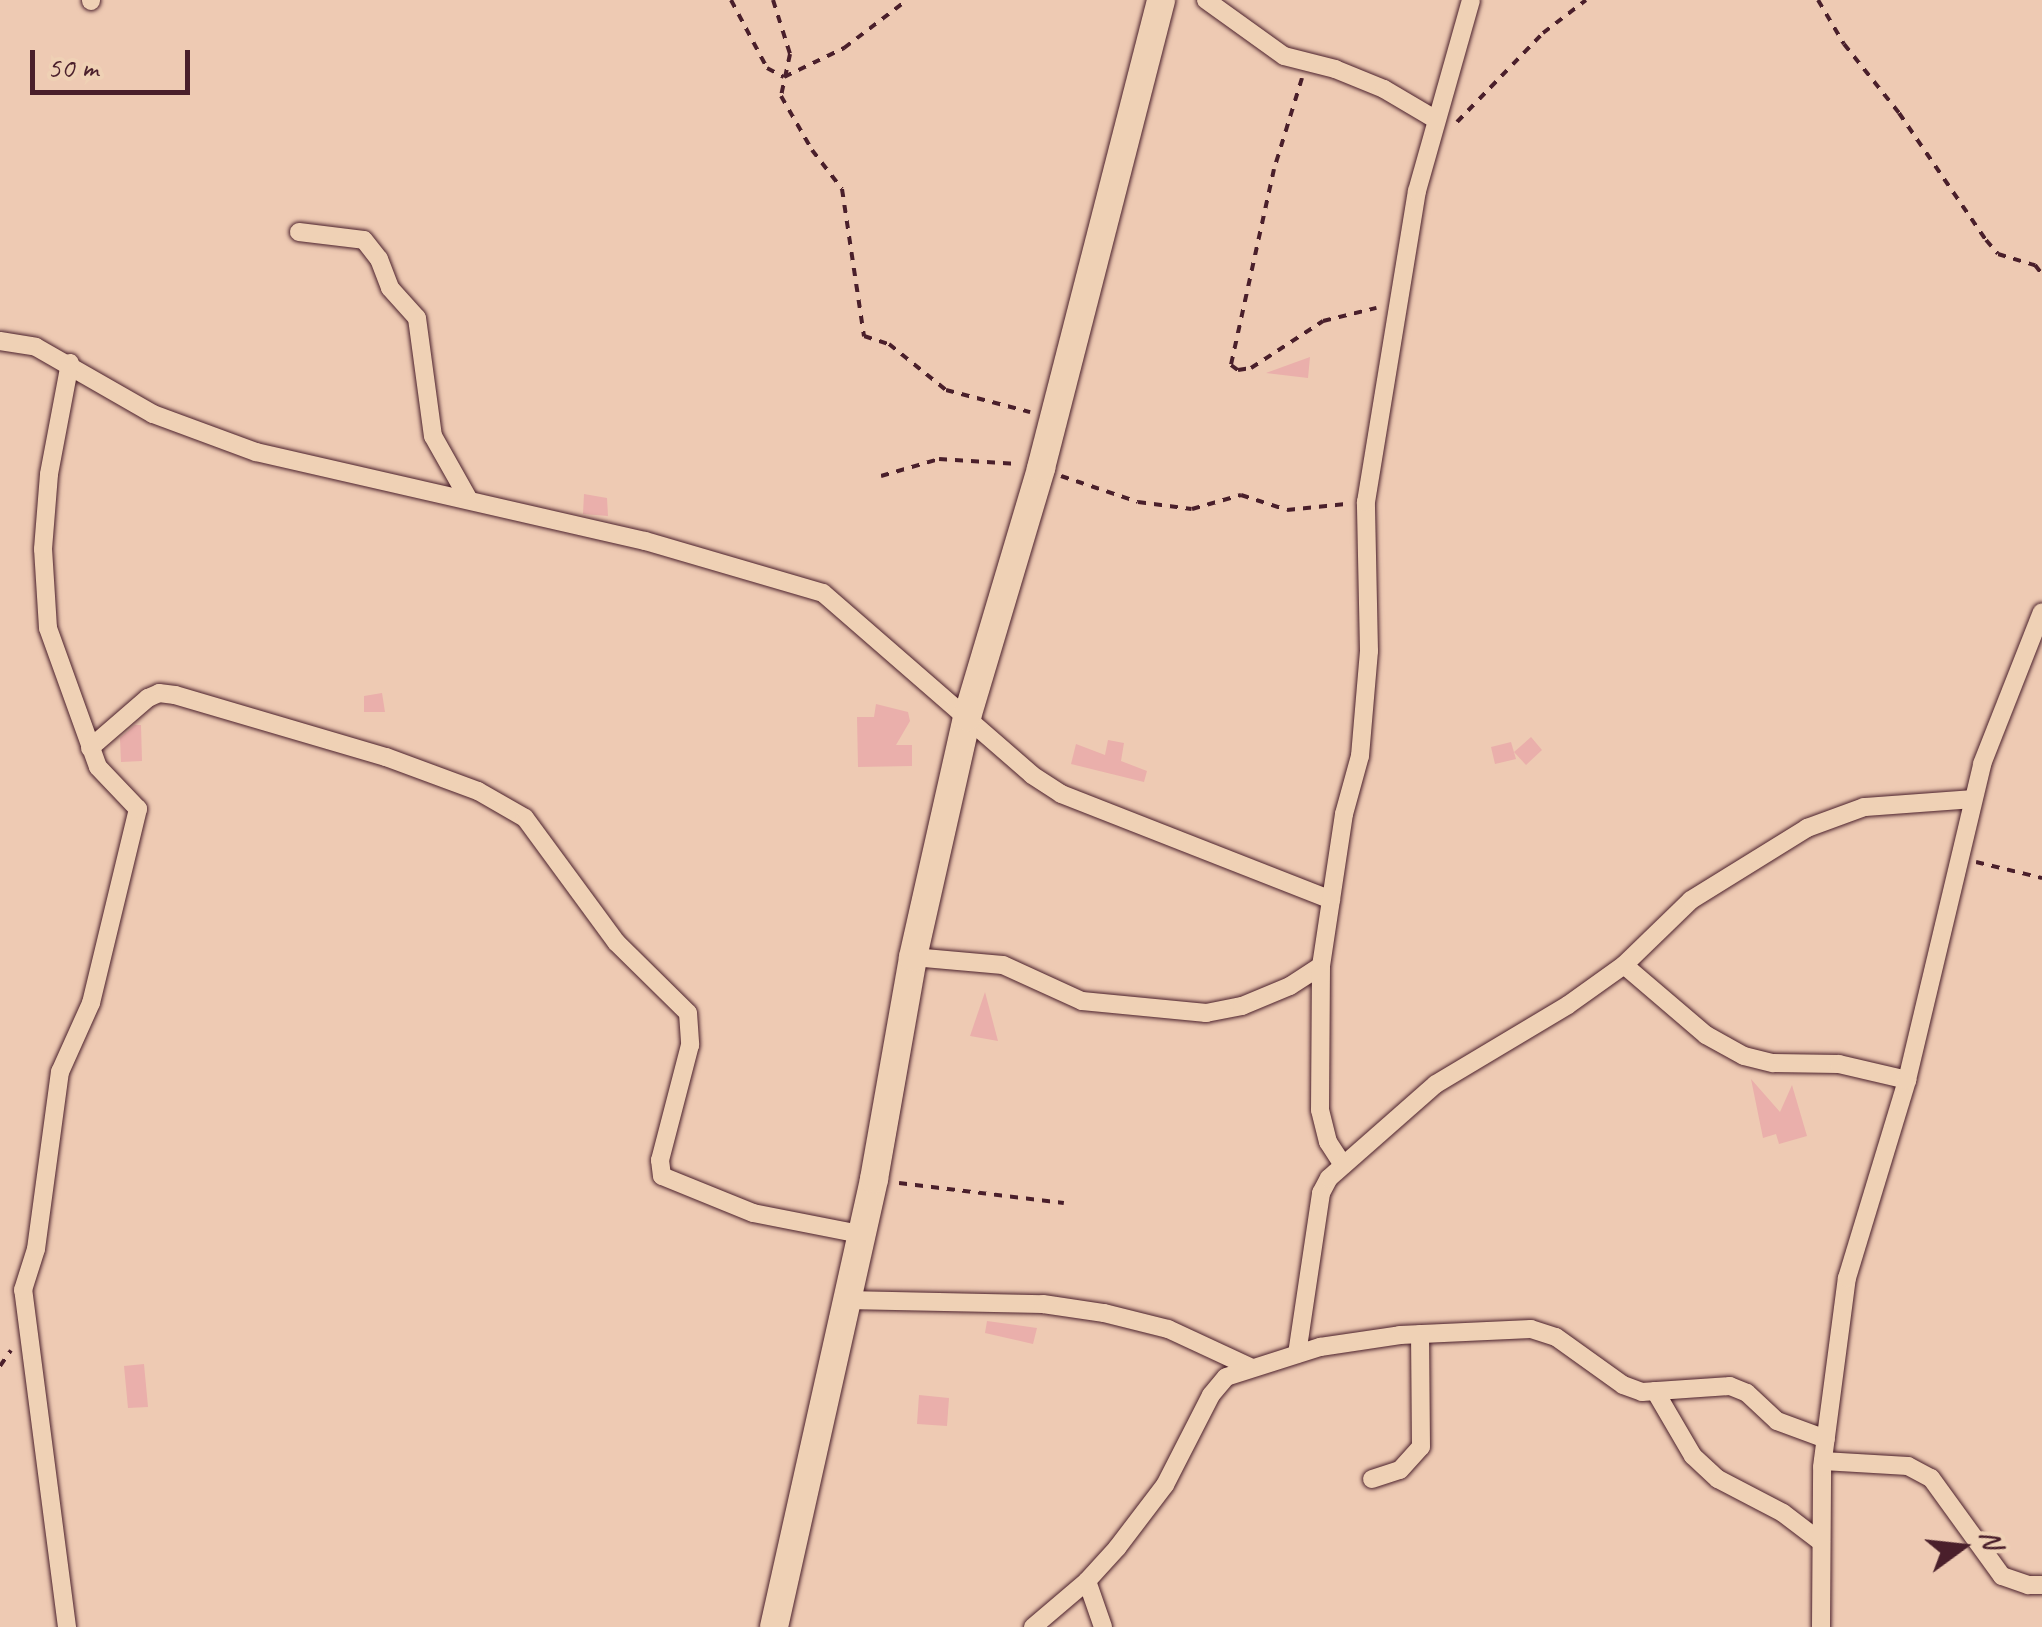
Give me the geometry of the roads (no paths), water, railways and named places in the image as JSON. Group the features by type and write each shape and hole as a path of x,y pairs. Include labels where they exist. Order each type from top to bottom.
{"street":[{"path":"774,1627 874,1179 913,957 967,717 1041,468 1162,0"},
{"path":"1206,0 1254,38 1307,64 1335,69 1384,89 1435,120"},
{"path":"1344,1165 1328,1142 1320,1110 1321,966 1344,814 1360,756 1369,650 1366,502 1417,191 1471,0"},
{"path":"299,232 324,232 364,240 380,258 390,288 420,322 433,436 469,500"},
{"path":"0,341 36,346 70,362 153,414 256,452 732,563 823,593 1032,775 1061,794 1331,900"},
{"path":"68,1627 23,1290 36,1249 60,1072 90,1002 138,809 98,768 48,628 43,549 49,474 70,362"},
{"path":"1821,1627 1823,1461 1847,1278 1907,1080 1972,799 2042,612"},
{"path":"90,748 148,698 159,693 174,695 386,757 478,791 525,818 616,942 688,1013 690,1045 660,1160 662,1176 753,1212 860,1234"},
{"path":"1297,1354 1321,1193 1344,1165 1436,1084 1568,1005 1624,964 1692,900 1807,828 1864,807 1972,799"},
{"path":"913,957 1003,966 1082,1001 1206,1013 1274,993 1321,966"},
{"path":"1624,964 1706,1035 1744,1056 1773,1063 1840,1064 1907,1080"},
{"path":"846,1300 1043,1304 1104,1313 1168,1329 1250,1367"},
{"path":"1032,1627 1088,1581 1164,1485 1216,1388 1226,1377 1297,1354 1350,1342 1420,1334 1531,1329 1556,1337 1623,1385 1642,1392 1730,1386 1746,1393 1778,1421 1826,1439"},
{"path":"1372,1479 1400,1470 1421,1447 1420,1334"},
{"path":"1655,1391 1693,1456 1718,1478 1784,1513 1820,1542"},
{"path":"1823,1461 1908,1466 1931,1478 2002,1576 2028,1585 2042,1584"},
{"path":"1088,1581 1103,1627"}]}
